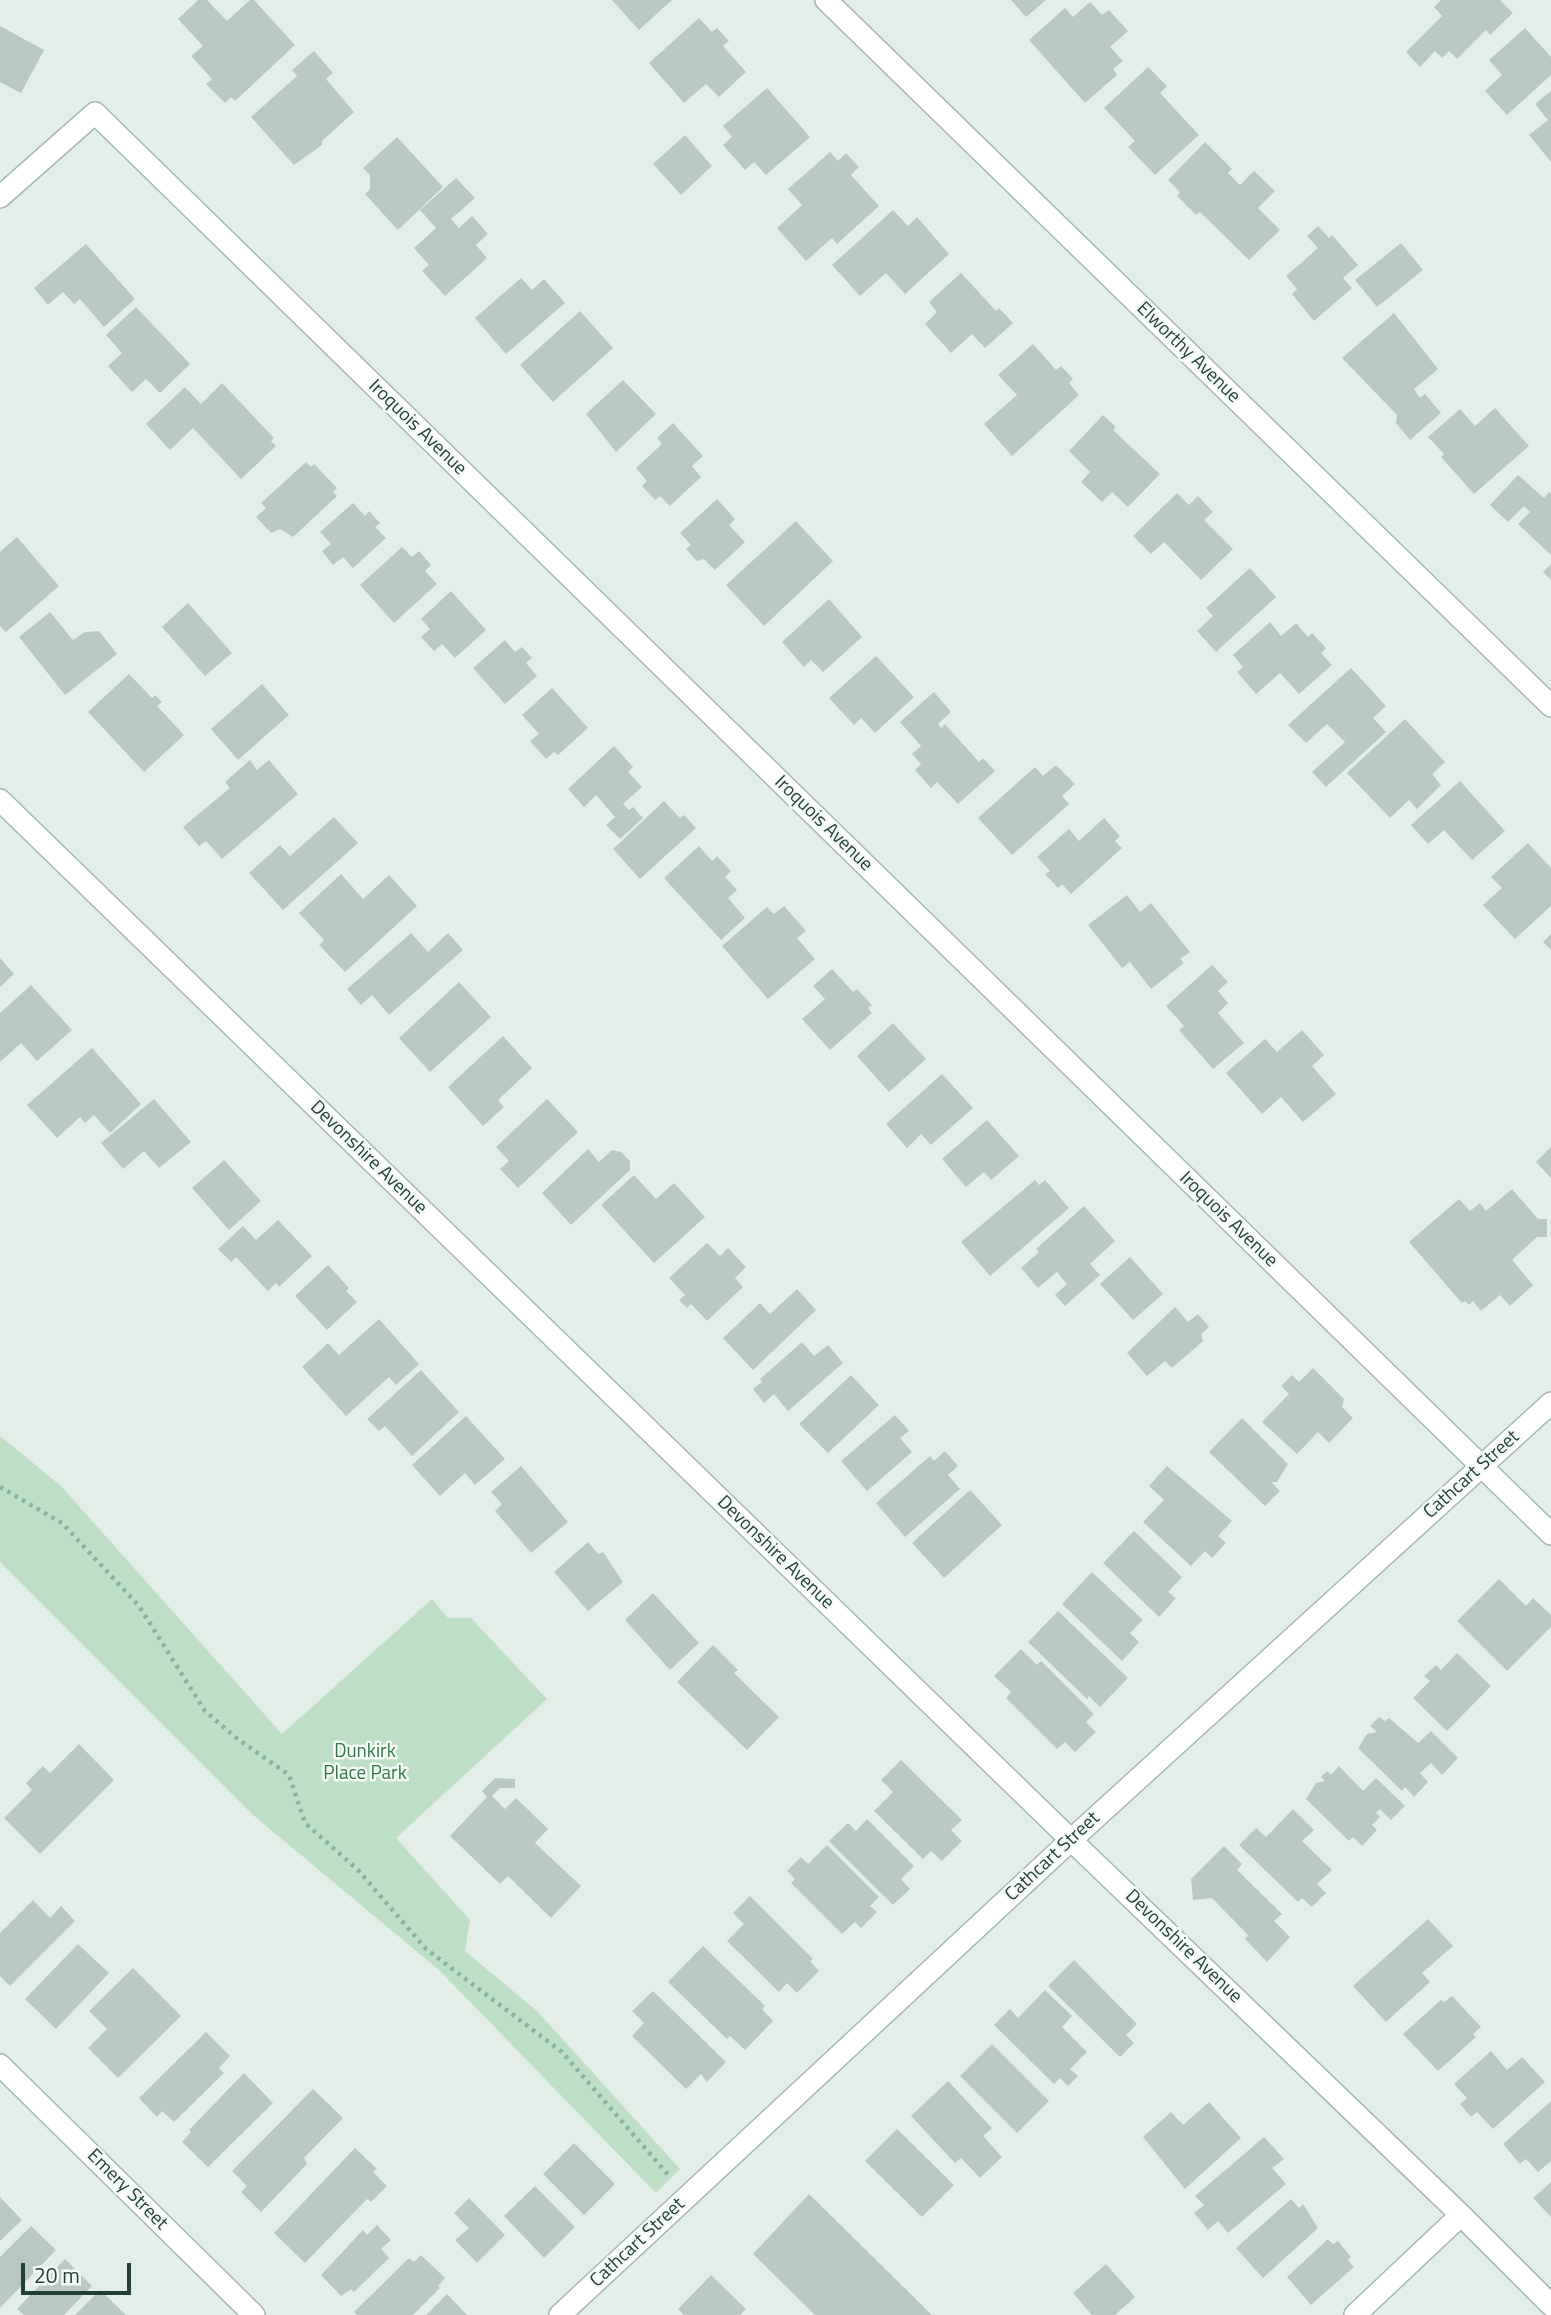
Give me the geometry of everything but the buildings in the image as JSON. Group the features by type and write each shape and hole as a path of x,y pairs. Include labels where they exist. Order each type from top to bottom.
{"street":[{"name":"Elworthy Avenue","path":"826,0 1551,706"},
{"name":"Iroquois Avenue","path":"0,197 95,113 1551,1534"},
{"name":"Devonshire Avenue","path":"0,800 1551,2305"},
{"name":"Cathcart Street","path":"560,2315 1071,1840 1551,1403"},
{"name":"Emery Street","path":"0,2065 254,2315"},
{"path":"1355,2315 1461,2215"}],"path":[{"path":"0,1487 62,1523 139,1606 205,1711 235,1737 289,1775 305,1823 358,1870 426,1949 562,2052 687,2197"}],"green space":[{"name":"Dunkirk Place Park","path":"0,1436 61,1486 282,1734 432,1599 448,1618 471,1618 547,1699 396,1838 470,1920 465,1951 538,2012 680,2169 656,2193 439,1970 253,1815 0,1562"}]}
